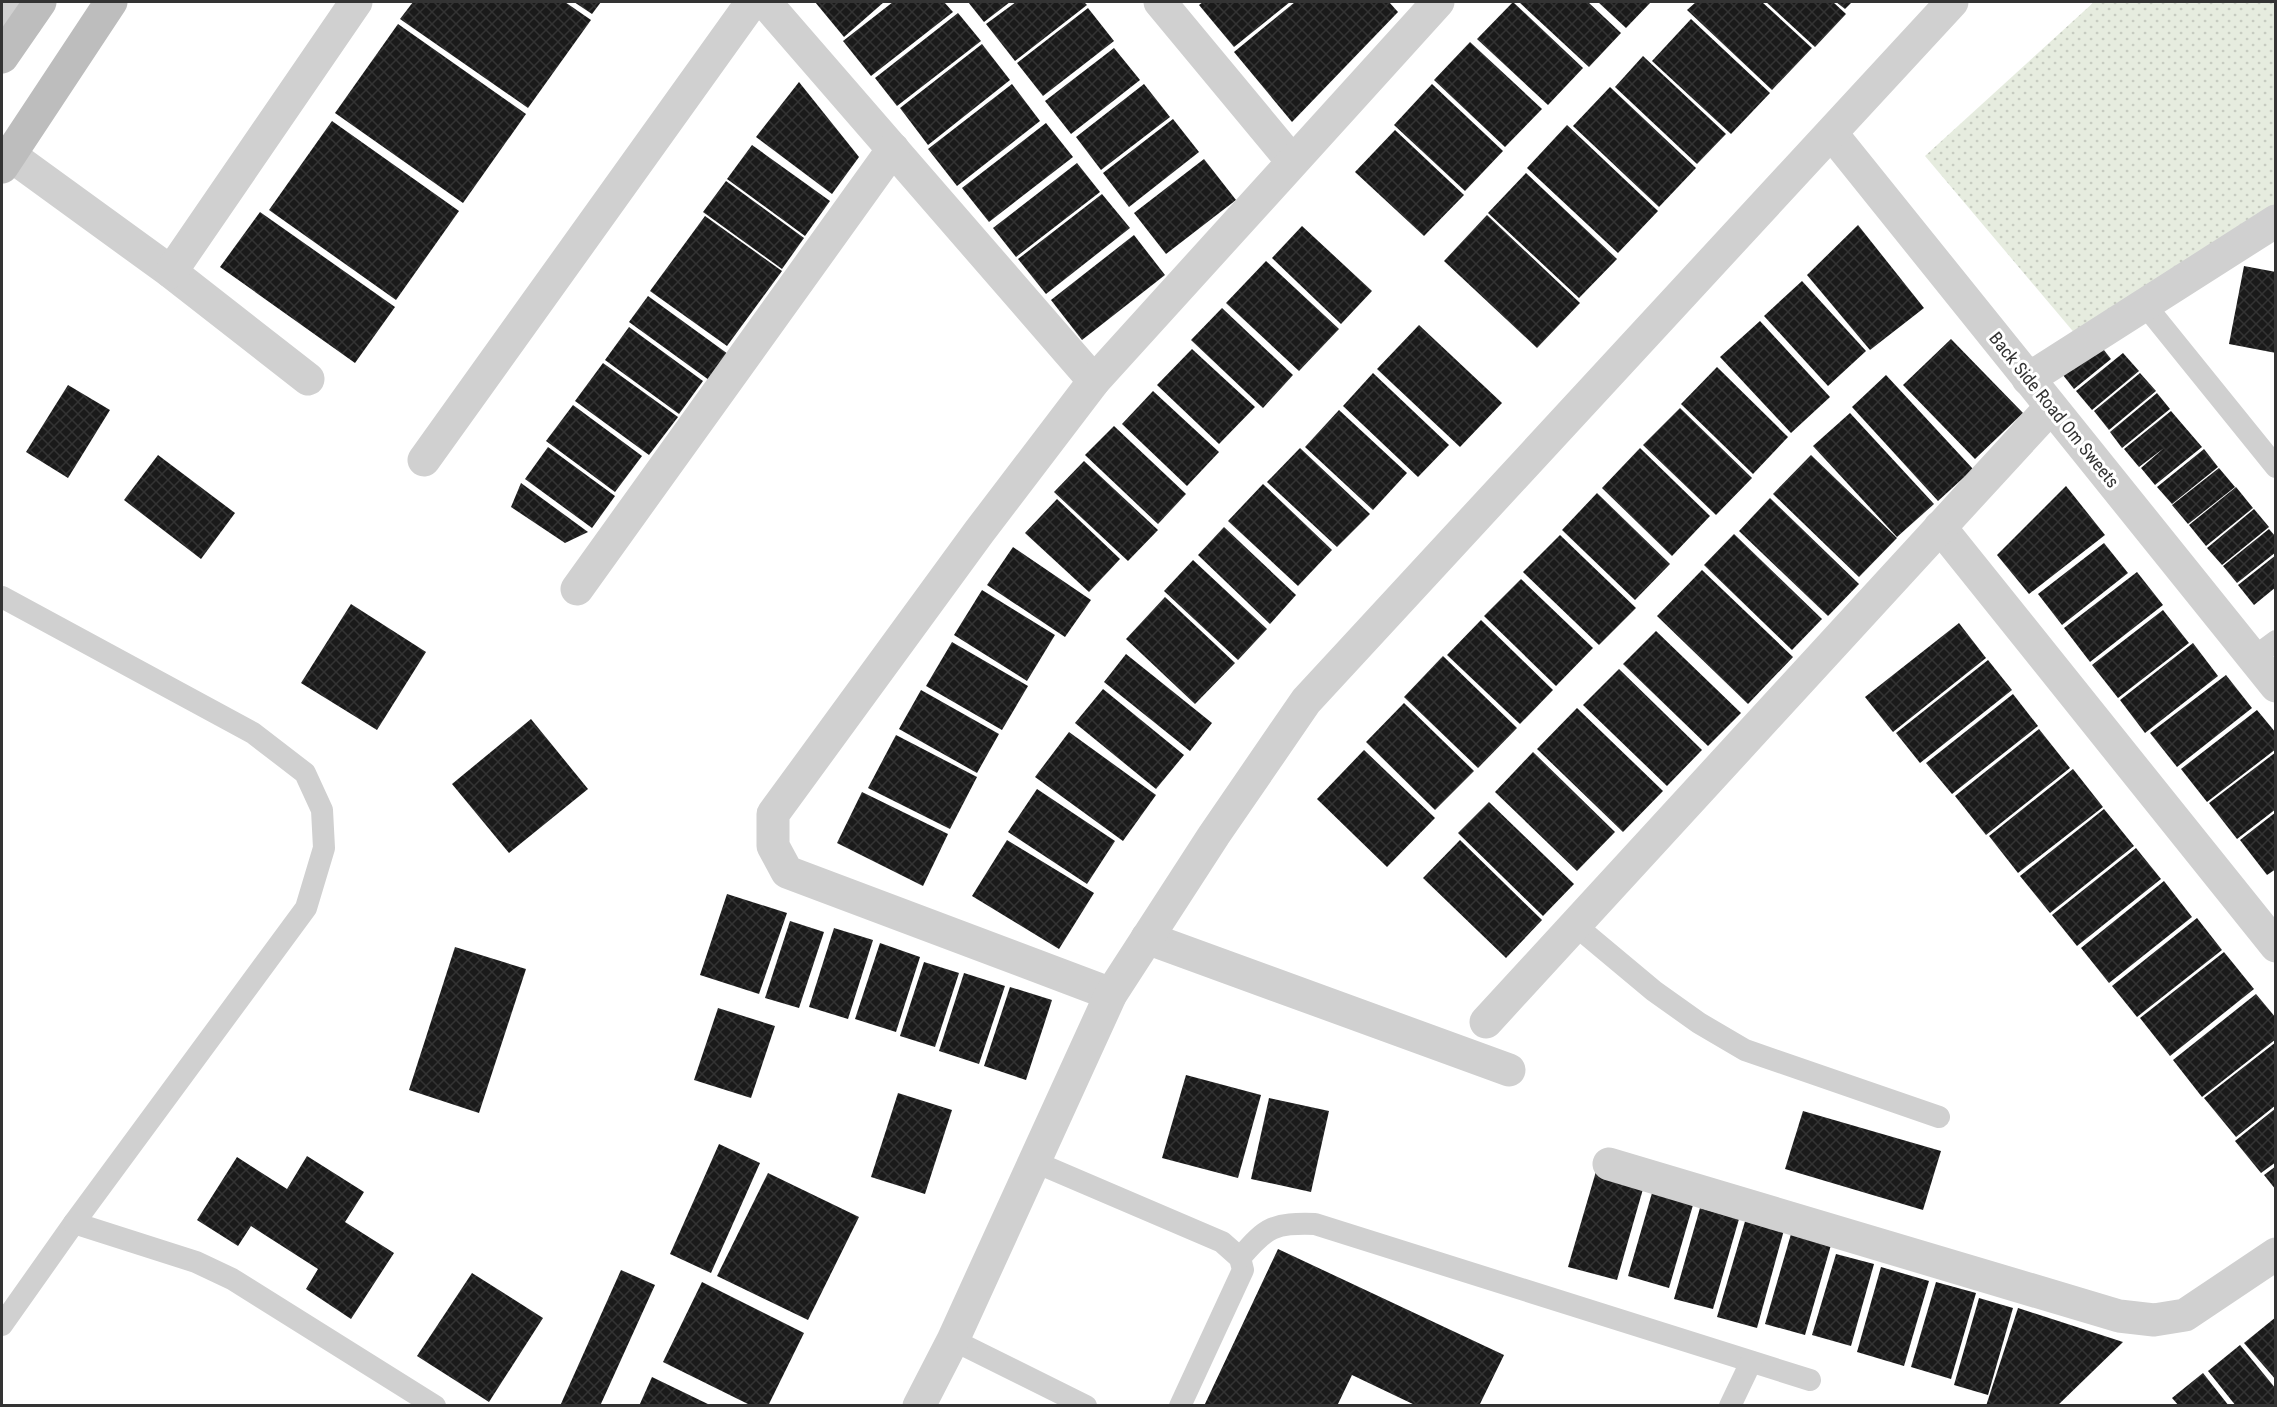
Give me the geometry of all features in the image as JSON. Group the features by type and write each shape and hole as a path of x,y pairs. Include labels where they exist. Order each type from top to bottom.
{"main road":[{"path":"6,161 111,2"},
{"path":"2,57 22,13"}],"street":[{"path":"171,272 356,2"},
{"path":"424,460 752,2"},
{"path":"765,2 1094,381"},
{"path":"1160,2 1292,162"},
{"path":"1111,994 787,872 773,846 773,814 979,532 1094,381 1438,2"},
{"path":"919,1406 953,1341 1111,994 1214,835 1306,701 1952,2"},
{"name":"Back Side Road Om Sweets","path":"1832,134 2051,407 2264,650 2276,686"},
{"path":"577,589 893,149"},
{"path":"6,161 171,272 308,379"},
{"path":"2028,378 2276,220"},
{"path":"1486,1022 2051,407"},
{"path":"1940,527 2276,946"},
{"path":"1147,938 1509,1070"},
{"path":"1610,1164 2119,1317 2154,1320 2186,1315 2276,1254"}],"lane":[{"path":"2145,305 2276,467"},
{"path":"2,597 253,733 305,773 322,810 324,848 306,908 74,1222 2,1325"},
{"path":"1575,925 1654,991 1699,1023 1744,1050 1939,1117"},
{"path":"1035,1162 1222,1242 1240,1258 1243,1270 1180,1406"},
{"path":"74,1222 196,1262 232,1280 435,1406"},
{"path":"1240,1258 1258,1236 1273,1227 1315,1224 1810,1380"},
{"path":"953,1341 1086,1406"},
{"path":"1730,1406 1751,1362"}],"shaded area":[{"path":"2094,2 2275,2 2275,211 2082,342 1925,156"}],"building":[{"path":"413,2 565,2 591,20 528,108 400,19"},
{"path":"574,2 601,2 592,14"},
{"path":"815,2 884,2 844,37"},
{"path":"893,2 944,2 953,12 871,76 843,41"},
{"path":"968,2 1010,2 984,22"},
{"path":"1016,2 1084,2 1087,5 1015,61 986,24"},
{"path":"1203,2 1290,2 1234,47 1199,5"},
{"path":"1295,2 1389,2 1398,12 1292,122 1234,52"},
{"path":"1513,2 1583,68 1548,105 1477,39"},
{"path":"1519,2 1588,2 1621,33 1589,67"},
{"path":"1598,2 1651,2 1626,28"},
{"path":"1696,2 1762,2 1812,48 1772,90 1687,10"},
{"path":"1766,2 1833,2 1846,14 1815,47"},
{"path":"1836,2 1852,2 1845,9"},
{"path":"1088,8 1114,41 1043,96 1017,63"},
{"path":"958,13 981,41 897,106 875,78"},
{"path":"1691,19 1770,93 1731,134 1652,61"},
{"path":"398,24 526,114 463,203 335,113"},
{"path":"1470,42 1542,109 1505,147 1434,80"},
{"path":"982,44 1010,80 928,145 900,108"},
{"path":"1114,48 1140,80 1071,134 1045,101"},
{"path":"1643,56 1726,134 1697,164 1615,87"},
{"path":"799,82 859,157 832,194 756,137"},
{"path":"1012,84 1040,121 957,186 928,149"},
{"path":"1144,84 1170,117 1101,170 1076,137"},
{"path":"1432,84 1503,151 1465,191 1394,125"},
{"path":"1610,87 1696,168 1659,207 1573,126"},
{"path":"1173,119 1199,152 1129,207 1103,173"},
{"path":"332,121 459,211 396,300 269,210"},
{"path":"1046,123 1073,157 989,222 962,188"},
{"path":"1567,125 1658,211 1618,253 1527,168"},
{"path":"1395,130 1464,195 1424,236 1355,172"},
{"path":"752,145 830,201 805,236 727,179"},
{"path":"1204,159 1236,200 1166,254 1134,213"},
{"path":"1077,163 1100,192 1016,257 993,228"},
{"path":"1526,173 1617,259 1579,298 1488,213"},
{"path":"726,181 804,238 782,269 703,212"},
{"path":"1102,194 1130,228 1046,294 1018,259"},
{"path":"260,212 395,307 355,363 220,267"},
{"path":"1487,215 1580,303 1537,348 1444,261"},
{"path":"705,216 782,271 727,346 650,291"},
{"path":"1858,225 1924,308 1870,350 1807,275"},
{"path":"1302,226 1372,291 1341,324 1272,258"},
{"path":"1134,235 1165,275 1082,340 1051,300"},
{"path":"1266,261 1339,329 1299,371 1226,303"},
{"path":"2244,266 2276,272 2276,353 2229,344"},
{"path":"1802,281 1866,351 1828,386 1764,316"},
{"path":"648,296 728,354 709,380 629,322"},
{"path":"1222,308 1293,375 1263,408 1191,340"},
{"path":"1760,321 1830,397 1791,433 1720,357"},
{"path":"1419,325 1502,403 1460,447 1377,369"},
{"path":"629,327 703,381 679,414 605,360"},
{"path":"1951,339 2023,413 1975,459 1903,385"},
{"path":"2096,340 2111,359 2074,389 2059,370"},
{"path":"1192,349 1255,407 1219,444 1157,385"},
{"path":"2123,353 2139,371 2092,410 2076,391"},
{"path":"603,363 678,417 649,455 575,401"},
{"path":"1717,367 1788,437 1753,474 1681,404"},
{"path":"1373,373 1449,445 1418,477 1343,406"},
{"path":"2140,373 2156,391 2109,430 2094,411"},
{"path":"1886,375 1973,469 1938,501 1852,407"},
{"path":"68,385 110,410 68,478 26,452"},
{"path":"1153,391 1219,452 1187,486 1122,424"},
{"path":"2157,393 2170,409 2122,448 2110,432"},
{"path":"573,405 642,456 615,492 546,441"},
{"path":"1680,408 1752,478 1716,515 1643,445"},
{"path":"1339,410 1407,473 1373,510 1305,447"},
{"path":"2171,411 2202,447 2155,485 2141,468 2164,448 2139,467 2124,449"},
{"path":"1850,413 1934,504 1897,537 1813,446"},
{"path":"1114,426 1186,494 1158,524 1085,455"},
{"path":"548,447 615,496 592,528 525,479"},
{"path":"1300,448 1370,514 1337,547 1267,482"},
{"path":"1640,448 1710,516 1672,556 1602,488"},
{"path":"2204,449 2218,467 2172,504 2157,487"},
{"path":"158,455 235,513 201,559 124,500"},
{"path":"1811,455 1897,538 1859,577 1773,494"},
{"path":"1084,461 1158,530 1128,561 1054,492"},
{"path":"2219,468 2235,487 2188,524 2172,505"},
{"path":"521,483 588,532 565,543 511,507"},
{"path":"1263,484 1332,550 1298,586 1228,521"},
{"path":"2066,486 2105,535 2029,594 1997,555"},
{"path":"2236,487 2253,508 2206,546 2189,525"},
{"path":"1597,493 1670,564 1635,600 1562,530"},
{"path":"1770,498 1859,584 1828,616 1739,531"},
{"path":"1057,499 1120,559 1089,592 1025,533"},
{"path":"2254,509 2269,527 2222,565 2207,548"},
{"path":"1224,527 1296,595 1270,624 1198,555"},
{"path":"2269,529 2276,537 2276,552 2237,583 2223,566"},
{"path":"1734,534 1822,619 1792,650 1704,565"},
{"path":"1560,535 1636,608 1599,645 1523,572"},
{"path":"2104,543 2128,573 2062,625 2038,594"},
{"path":"1013,547 1091,600 1065,637 987,585"},
{"path":"2276,555 2276,587 2254,605 2238,585"},
{"path":"1193,560 1267,629 1238,660 1164,591"},
{"path":"1702,570 1793,657 1748,704 1657,616"},
{"path":"2137,572 2163,605 2090,662 2064,628"},
{"path":"1521,579 1593,648 1556,686 1484,616"},
{"path":"982,590 1055,635 1027,681 954,635"},
{"path":"1165,597 1235,663 1195,704 1126,639"},
{"path":"351,604 426,652 377,730 301,683"},
{"path":"2163,610 2189,643 2118,698 2092,665"},
{"path":"1481,620 1553,690 1520,724 1447,655"},
{"path":"1959,623 1986,658 1893,732 1865,697"},
{"path":"1656,631 1741,713 1708,746 1623,664"},
{"path":"952,642 1028,686 1002,730 926,686"},
{"path":"2193,643 2218,676 2145,733 2120,700"},
{"path":"1126,654 1212,723 1190,751 1104,682"},
{"path":"1443,656 1517,728 1478,768 1404,697"},
{"path":"1988,660 2012,690 1920,763 1896,733"},
{"path":"1619,669 1702,750 1667,786 1583,705"},
{"path":"2226,675 2252,708 2177,767 2150,733"},
{"path":"1103,689 1184,755 1156,789 1075,723"},
{"path":"921,690 999,734 977,773 899,729"},
{"path":"2013,694 2038,726 1952,794 1926,763"},
{"path":"1404,703 1474,771 1435,810 1366,742"},
{"path":"1577,708 1663,791 1623,832 1537,749"},
{"path":"2257,710 2276,733 2276,749 2207,802 2181,769"},
{"path":"531,719 588,789 509,853 452,784"},
{"path":"2039,729 2070,768 1986,835 1955,796"},
{"path":"1069,732 1156,795 1123,841 1035,777"},
{"path":"896,735 977,777 950,829 868,788"},
{"path":"1364,750 1435,818 1387,867 1317,799"},
{"path":"1533,752 1615,832 1577,871 1495,792"},
{"path":"2276,752 2276,809 2237,839 2209,803"},
{"path":"2073,769 2103,807 2018,873 1989,836"},
{"path":"1037,789 1115,841 1087,884 1008,832"},
{"path":"862,792 948,834 923,886 837,843"},
{"path":"1489,802 1574,884 1543,916 1458,833"},
{"path":"2104,809 2134,846 2050,913 2020,876"},
{"path":"2276,812 2276,869 2267,875 2240,840"},
{"path":"1007,840 1094,893 1059,949 972,896"},
{"path":"1460,840 1542,920 1506,958 1423,878"},
{"path":"2136,848 2161,879 2077,946 2052,915"},
{"path":"2164,881 2192,917 2109,983 2081,948"},
{"path":"727,894 787,913 759,994 700,975"},
{"path":"2197,918 2222,950 2137,1017 2112,986"},
{"path":"790,921 824,932 799,1008 765,998"},
{"path":"834,928 873,940 848,1019 809,1007"},
{"path":"880,943 920,957 896,1032 855,1019"},
{"path":"455,947 526,969 479,1113 409,1090"},
{"path":"2224,952 2254,989 2170,1056 2140,1018"},
{"path":"924,962 959,973 935,1047 900,1036"},
{"path":"964,973 1005,986 979,1064 939,1051"},
{"path":"1010,987 1052,1000 1026,1080 984,1066"},
{"path":"2256,994 2276,1018 2276,1039 2202,1097 2173,1060"},
{"path":"718,1008 775,1026 751,1098 694,1080"},
{"path":"2276,1042 2276,1105 2236,1137 2204,1098"},
{"path":"1186,1075 1261,1095 1238,1178 1162,1158"},
{"path":"898,1093 952,1110 925,1194 871,1177"},
{"path":"1269,1098 1329,1111 1311,1192 1251,1179"},
{"path":"2276,1108 2276,1162 2261,1173 2235,1141"},
{"path":"1803,1111 1941,1151 1923,1210 1785,1169"},
{"path":"719,1144 760,1163 711,1273 670,1254"},
{"path":"307,1156 364,1192 345,1222 394,1253 351,1319 306,1289 318,1269 251,1226 238,1246 197,1220 237,1157 287,1189"},
{"path":"2276,1166 2276,1190 2264,1175"},
{"path":"1597,1168 1645,1182 1617,1280 1568,1267"},
{"path":"768,1173 859,1217 808,1320 717,1276"},
{"path":"1652,1193 1693,1205 1669,1288 1628,1276"},
{"path":"1700,1208 1739,1219 1713,1309 1674,1299"},
{"path":"1746,1218 1784,1230 1757,1328 1717,1317"},
{"path":"1791,1234 1831,1245 1805,1335 1765,1324"},
{"path":"1278,1249 1504,1355 1479,1406 1417,1406 1352,1375 1337,1406 1204,1406"},
{"path":"1836,1254 1874,1264 1851,1346 1812,1335"},
{"path":"1881,1267 1929,1281 1904,1366 1857,1352"},
{"path":"621,1270 655,1285 600,1406 560,1406"},
{"path":"472,1273 543,1318 489,1402 417,1356"},
{"path":"702,1282 804,1333 768,1406 752,1406 663,1362"},
{"path":"1936,1282 1976,1293 1951,1379 1911,1367"},
{"path":"1979,1298 2013,1308 1988,1395 1954,1385"},
{"path":"2018,1308 2123,1342 2057,1406 1986,1406"},
{"path":"2276,1317 2276,1380 2244,1343"},
{"path":"2240,1345 2276,1389 2276,1406 2236,1406 2208,1371"},
{"path":"2203,1373 2229,1406 2179,1406 2172,1398"},
{"path":"652,1377 712,1406 639,1406"}]}
